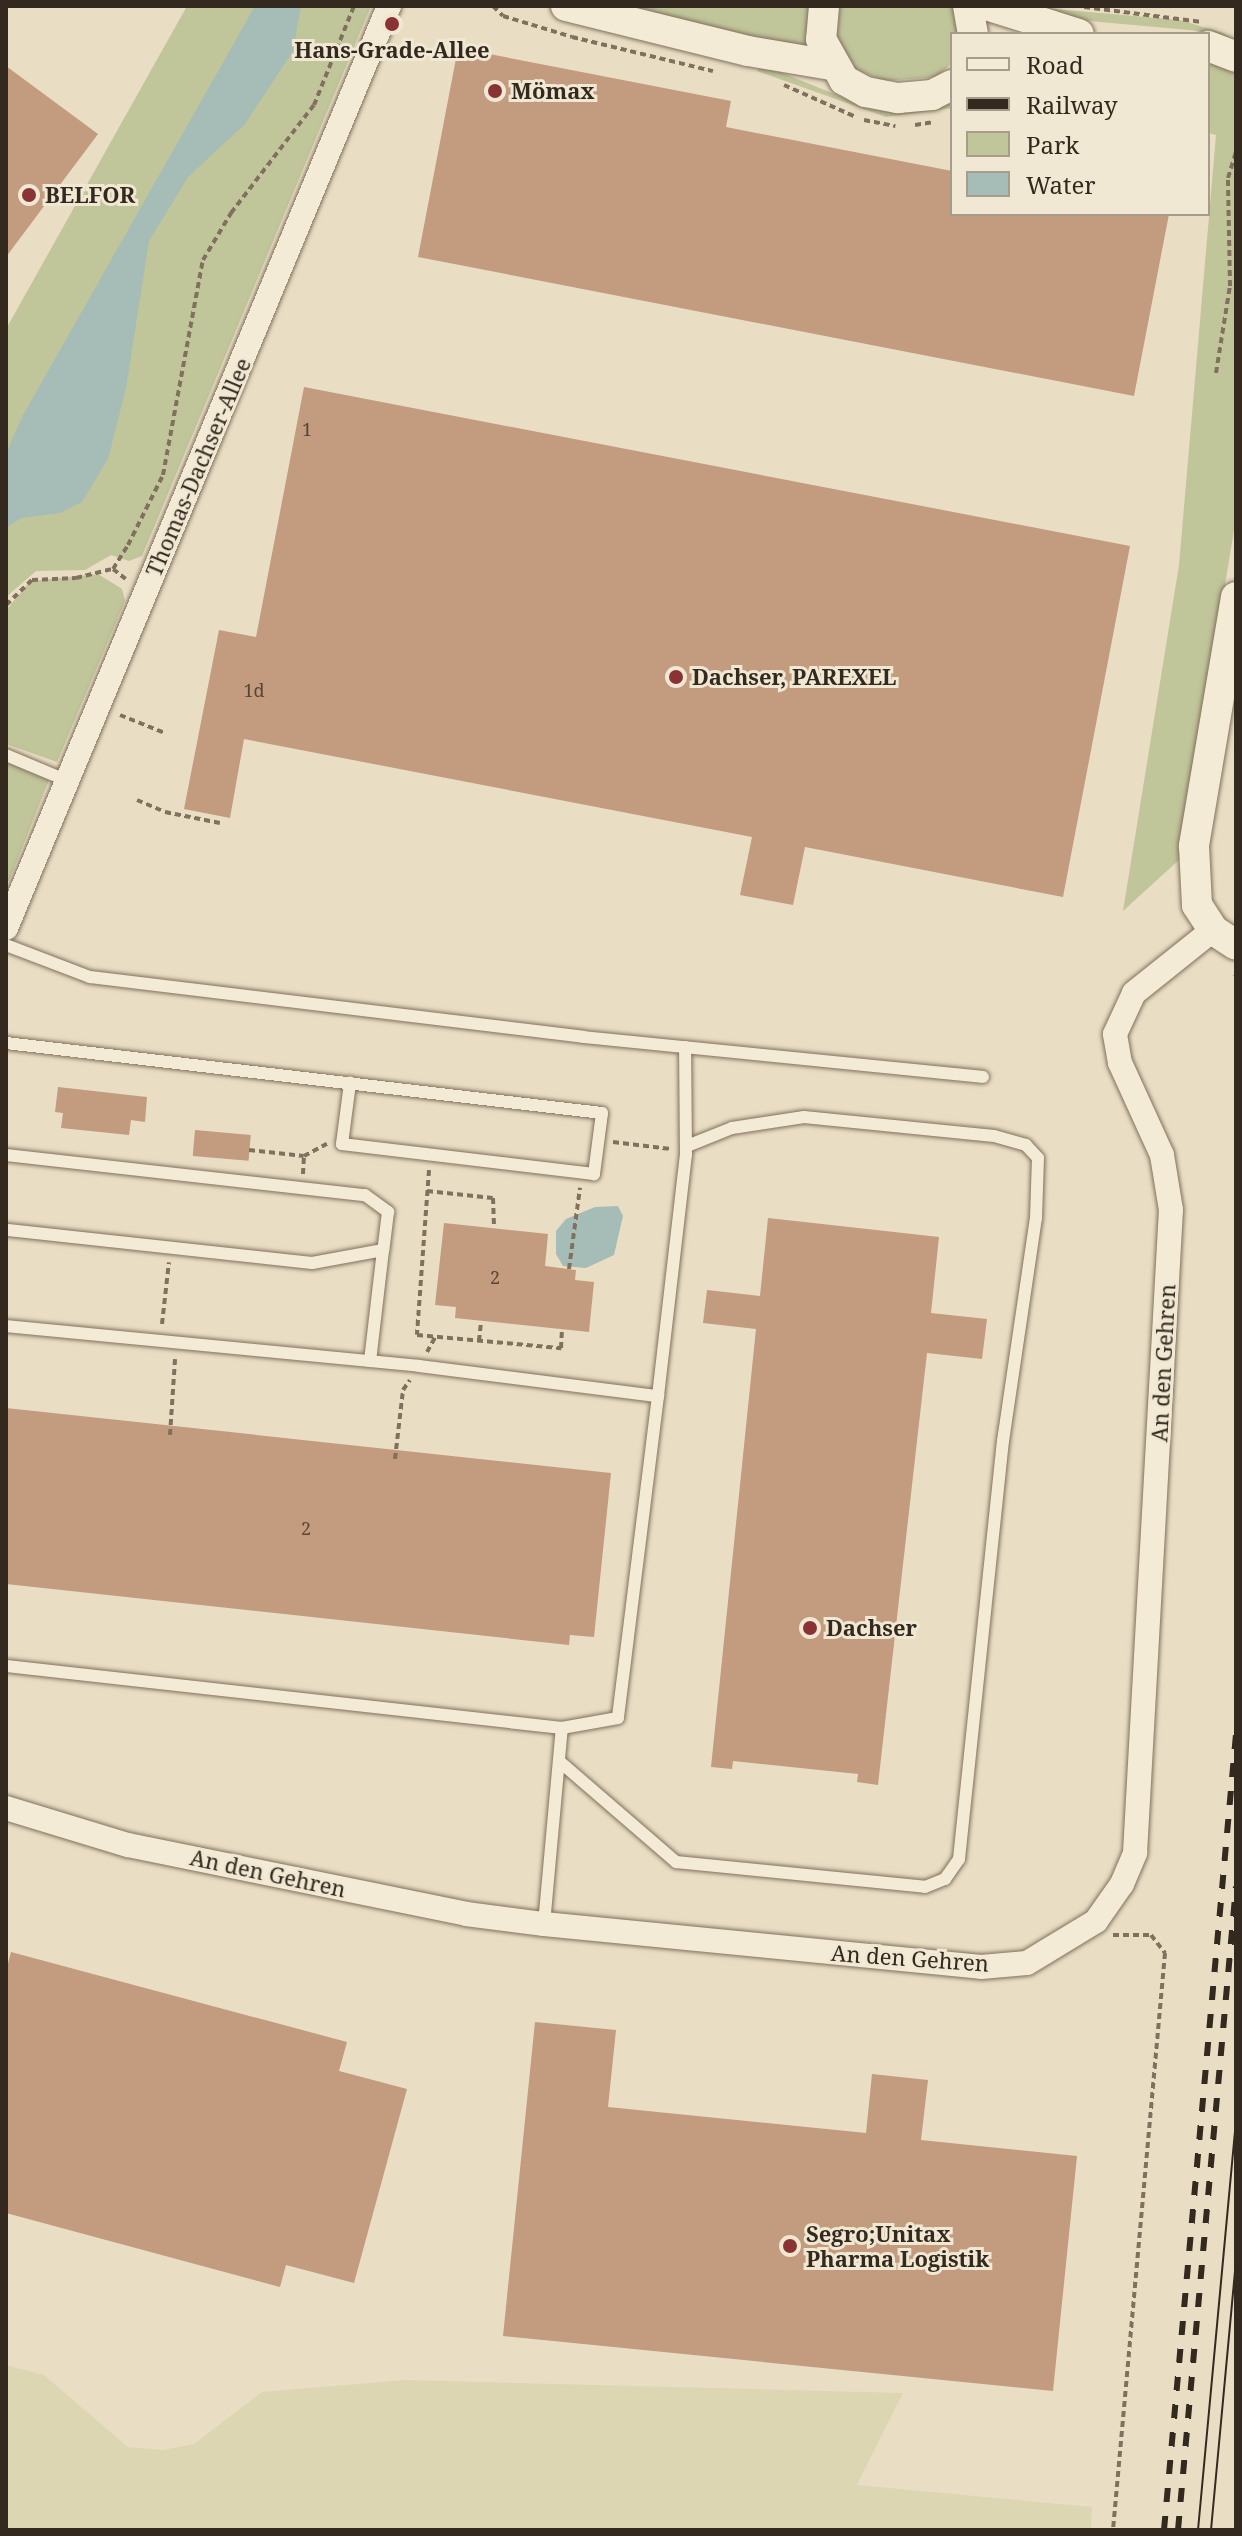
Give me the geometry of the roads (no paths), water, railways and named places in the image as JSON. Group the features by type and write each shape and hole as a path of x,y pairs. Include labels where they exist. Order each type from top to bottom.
{"street":[{"name":"Thomas-Dachser-Allee","path":"6,928 389,6"},
{"path":"566,6 748,51 831,65 866,92 898,98 932,95 950,86"},
{"path":"824,6 821,39 831,65"},
{"path":"968,6 973,32"},
{"path":"989,6 1073,32"},
{"path":"1210,37 1236,57"},
{"path":"1224,938 1197,905 1194,846 1236,597"},
{"name":"An den Gehren","path":"6,1808 128,1845 466,1914 544,1924 981,1967 1027,1963 1096,1921 1122,1884 1135,1853 1170,1225 1162,1155 1120,1063 1115,1034 1134,993 1224,938"}],"lane":[{"path":"6,755 68,781"},
{"path":"6,945 90,977 685,1047 983,1077"},
{"path":"6,1043 350,1083 602,1113 594,1174 342,1144 350,1083"},
{"path":"6,1666 562,1728 618,1718 687,1149 685,1047"},
{"path":"559,1761 676,1862 925,1887 945,1879 959,1859 1003,1441 1036,1218 1038,1158 1026,1145 994,1136 804,1117 732,1128 687,1149"},
{"path":"6,1155 365,1195 388,1212 370,1361"},
{"path":"6,1230 312,1263 383,1250"},
{"path":"6,1326 419,1366 658,1396"},
{"path":"544,1924 562,1728"}],"water":[{"path":"255,6 301,6 293,51 245,124 188,177 149,241 126,388 108,459 82,502 60,513 21,518 6,528 6,454 22,417"},
{"path":"618,1206 623,1216 614,1255 586,1268 563,1266 556,1254 556,1231 566,1219 595,1207"}],"tram line":[{"path":"1198,2530 1236,2119"},
{"path":"1211,2530 1236,2260"}],"railway":[{"path":"1164,2530 1236,1735"},
{"path":"1178,2530 1236,1887"}],"place":[{"name":"Hans-Grade-Allee","path":"392,24"},
{"name":"Mömax","path":"495,91"},
{"name":"BELFOR","path":"29,195"},
{"name":"Dachser, PAREXEL","path":"676,677"},
{"name":"Dachser","path":"810,1628"},
{"name":"Segro;Unitax Pharma Logistik","path":"790,2246"}]}
